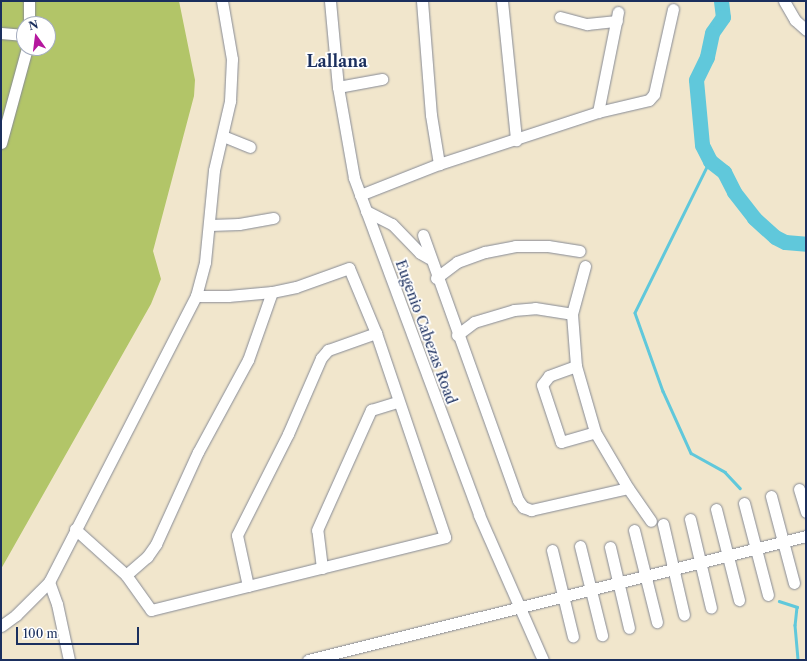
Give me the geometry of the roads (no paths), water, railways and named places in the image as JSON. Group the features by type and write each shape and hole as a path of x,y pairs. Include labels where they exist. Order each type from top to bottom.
{"street":[{"path":"29,1 29,16"},
{"path":"1,626 16,615 48,582 177,337 196,296 205,262 210,225 214,170 230,101 232,59 222,1"},
{"name":"Eugenio Cabezas Road","path":"330,1 338,87 354,178 473,501 518,607 543,660"},
{"path":"422,1 431,115 439,164"},
{"path":"502,1 516,140"},
{"path":"784,1 795,20 806,30"},
{"path":"360,194 439,164 598,112 649,100 654,94 673,9"},
{"path":"560,17 587,24 617,16 598,112"},
{"path":"1,33 16,34"},
{"path":"1,143 26,56"},
{"path":"338,87 382,79"},
{"path":"223,136 250,147"},
{"path":"366,211 392,224 420,253 429,258"},
{"path":"210,225 239,224 273,218"},
{"path":"422,235 436,278 518,500 523,507 531,510 628,488"},
{"path":"436,278 457,262 484,252 515,246 548,246 580,251"},
{"path":"585,266 572,314 576,366 595,432 628,488 651,521"},
{"path":"75,529 126,575 151,610 445,537 398,402 376,332 349,268 296,287 272,292 228,296 196,296"},
{"path":"126,575 147,557 156,544 198,452 248,360 272,292"},
{"path":"457,335 474,322 514,310 535,308 572,314"},
{"path":"248,586 237,534 288,434 321,358 328,350 376,332"},
{"path":"576,366 548,376 542,386 561,442 595,432"},
{"path":"322,568 317,530 368,408 398,402"},
{"path":"799,489 806,512"},
{"path":"772,496 794,583"},
{"path":"744,503 768,595"},
{"path":"716,509 739,600"},
{"path":"690,519 712,608"},
{"path":"663,524 684,615"},
{"path":"634,530 657,622"},
{"path":"308,660 806,536"},
{"path":"580,546 602,635"},
{"path":"610,547 630,628"},
{"path":"552,550 573,637"},
{"path":"48,582 57,604 69,660"}],"waterway":[{"path":"721,1 723,17 712,33 707,57 696,80 702,145 710,161 724,172 734,192 754,218 775,237 785,242 806,244"},
{"path":"710,161 635,313 663,391 691,453 725,472 740,488"},
{"path":"779,601 797,607 795,625 798,660"}],"district":[{"name":"Lallana","path":"337,61"}]}
